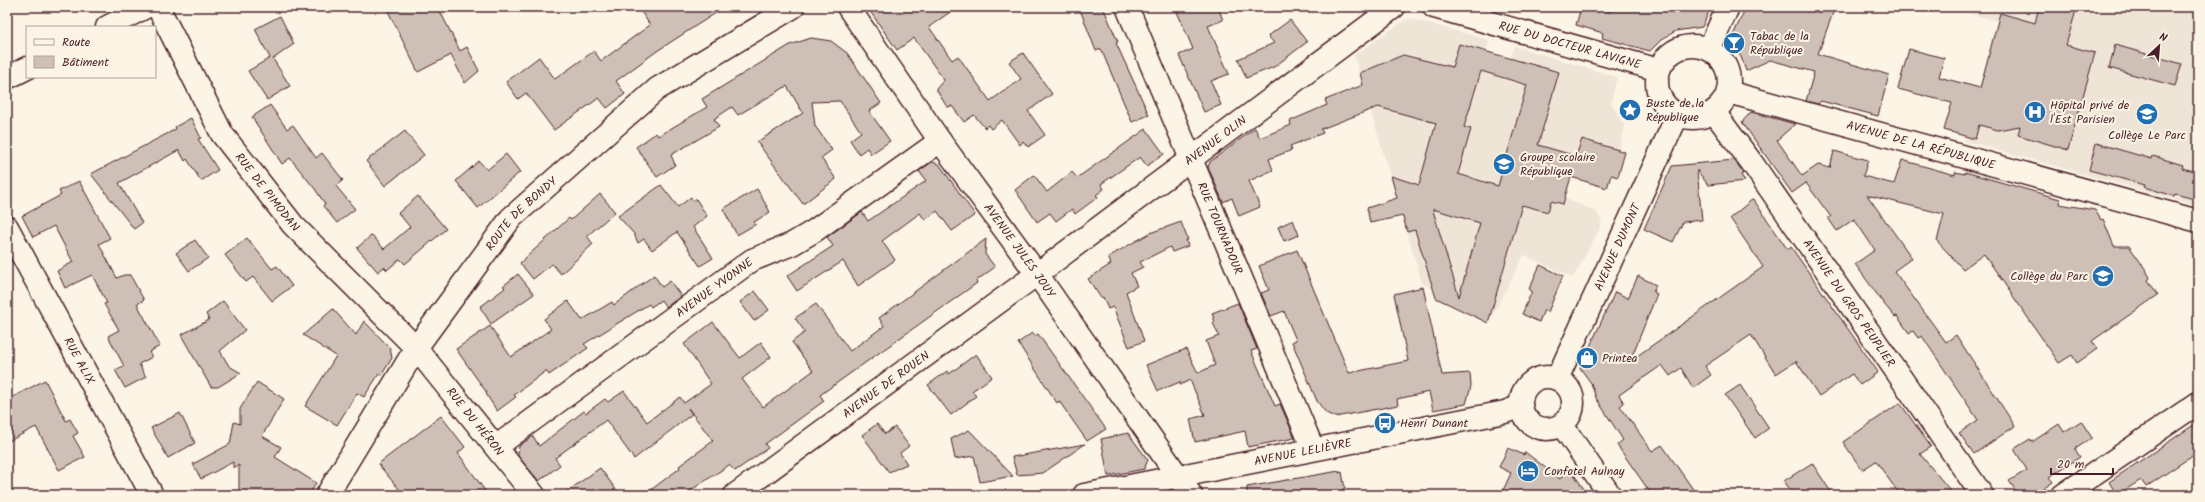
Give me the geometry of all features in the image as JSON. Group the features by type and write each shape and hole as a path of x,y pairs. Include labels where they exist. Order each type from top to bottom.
{"street":[{"path":"109,26 146,7"},
{"name":"RUE DE PIMODAN","path":"158,7 222,134 293,225 416,348"},
{"name":"ROUTE DE BONDY","path":"327,495 416,348 510,218 657,89 793,7"},
{"name":"AVENUE JULES JOUY","path":"848,7 940,141 1037,274 1184,486"},
{"name":"RUE TOURNADOUR","path":"1127,7 1313,449"},
{"name":"AVENUE OLIN","path":"1037,274 1394,7"},
{"name":"RUE DU DOCTEUR LAVIGNE","path":"1434,7 1659,70"},
{"path":"1709,49 1728,7"},
{"path":"1691,46 1709,49 1717,54 1726,67 1730,82 1728,92 1720,107 1714,112 1696,118 1678,114 1669,108 1658,90 1659,70 1665,59 1674,51 1691,46"},
{"path":"7,78 26,68"},
{"name":"AVENUE DE LA RÉPUBLIQUE","path":"1728,92 2198,221"},
{"name":"AVENUE DU GROS PEUPLIER","path":"1714,112 1752,163 1982,495"},
{"name":"AVENUE DUMONT","path":"1557,379 1678,114"},
{"name":"AVENUE YVONNE","path":"497,446 752,260 792,244 814,231 940,141"},
{"name":"RUE ALIX","path":"7,227 152,495"},
{"name":"AVENUE DE ROUEN","path":"735,495 1037,274"},
{"name":"RUE DU HÉRON","path":"416,348 497,446 534,495"},
{"path":"1542,378 1557,379 1568,388 1573,400 1573,410 1569,418 1562,425 1554,429 1536,427 1524,415 1521,406 1521,399 1528,385 1542,378"},
{"path":"2063,495 2198,403"},
{"name":"AVENUE LELIÈVRE","path":"1084,495 1184,486 1313,449 1505,412 1521,406"},
{"path":"1562,425 1610,495"}],"shaded area":[{"path":"1947,7 2198,7 2198,206 1965,141 1997,21"},
{"name":"Groupe scolaire République","path":"1412,19 1489,40 1485,56 1509,63 1514,46 1617,77 1611,103 1625,127 1619,150 1625,152 1618,176 1611,176 1607,188 1571,177 1565,198 1597,212 1602,222 1599,230 1573,278 1524,255 1492,317 1422,283 1354,55 1405,20"}],"building":[{"path":"386,7 438,7 460,51 467,47 479,71 465,83 451,55 418,72"},
{"path":"638,7 725,7 657,51 616,81 625,94 607,108 599,98 554,130 526,93 518,99 506,82 539,57 555,79 594,51 601,61 650,25"},
{"path":"867,7 957,7 929,27 952,60 958,56 990,101 1021,79 1009,62 1023,53 1052,94 1028,111 1045,135 1028,147 1023,141 1020,145 1002,120 991,129 988,125 985,128 974,115 964,122 952,106 947,107 936,89 944,80 914,38 897,50"},
{"path":"1079,7 1103,7 1118,42 1116,43 1149,115 1132,122 1101,49 1096,51"},
{"path":"1175,7 1218,7 1223,20 1208,26 1229,74 1211,81 1221,105 1204,112 1179,55 1193,49"},
{"path":"1581,7 1591,7 1610,12 1611,7 1711,7 1702,27 1676,31 1662,39 1650,51 1602,38 1603,33 1576,25"},
{"path":"1746,7 1764,11 1764,7 1835,7 1818,54 1889,75 1878,116 1821,101 1818,104 1806,101 1814,72 1770,60 1746,71 1741,57 1730,42"},
{"name":"Hôpital privé de l'Est Parisien","path":"2039,7 2077,7 2066,45 2095,53 2068,150 2018,135 2020,126 1998,130 1979,125 1975,139 1944,130 1952,103 1898,89 1909,49 1944,58 1939,77 1980,88 2000,13 2035,23"},
{"path":"280,16 294,44 273,59 290,86 267,100 248,71 270,58 255,29"},
{"path":"1290,20 1307,42 1274,67 1246,78 1238,59 1274,43 1268,36"},
{"path":"811,38 831,41 847,53 881,103 869,111 890,141 871,154 867,148 859,154 850,140 861,132 840,101 812,102 815,126 832,150 821,158 836,179 803,204 757,142 803,113 787,86 738,115 732,107 714,119 719,127 671,155 675,165 657,177 636,147 656,133 658,136 707,107 702,99 790,45"},
{"path":"1459,44 1559,72 1538,145 1576,156 1582,139 1625,152 1618,177 1611,175 1607,188 1571,177 1563,204 1551,201 1548,212 1522,205 1488,323 1436,298 1415,230 1407,232 1403,216 1370,223 1367,208 1397,198 1391,176 1419,185 1436,123 1378,107 1321,129 1323,133 1290,146 1292,150 1269,159 1273,170 1249,181 1260,207 1239,216 1232,198 1223,202 1208,167 1210,162 1255,128 1260,138 1291,125 1290,121 1327,105 1325,100 1363,85 1360,73 1403,55 1452,67","holes":["1481,71 1527,85 1498,186 1458,174 1471,129 1464,127","1433,209 1480,223 1459,297 1434,214"]},
{"path":"2115,45 2182,64 2175,86 2109,68"},
{"path":"270,105 287,129 293,125 316,158 322,153 343,180 336,186 355,209 337,223 323,206 325,204 315,189 290,158 282,164 252,117"},
{"path":"1751,112 1795,124 1777,140 1802,176 1818,165 1830,168 1834,151 1868,160 1863,176 1894,184 1902,160 1955,175 1955,172 1965,174 1965,172 2060,199 2059,204 2095,210 2101,220 2103,219 2114,246 2129,246 2146,270 2150,278 2148,280 2158,295 2092,341 2097,349 2077,363 2072,355 2059,363 1984,254 1963,269 1937,241 1944,214 1867,195 1912,258 1894,271 1946,342 1956,335 2015,426 1974,454 1959,433 1978,420 1922,336 1918,338 1913,331 1909,333 1897,316 1895,317 1884,304 1855,264 1875,250 1854,219 1837,231 1828,218 1831,217 1806,183 1792,193 1742,122"},
{"path":"191,118 201,138 198,139 218,170 201,181 187,159 185,161 179,150 119,183 142,223 134,229 91,174 176,129 175,127"},
{"path":"1146,129 1164,154 1147,166 1140,157 1101,184 1104,189 1096,195 1098,197 1075,214 1072,209 1056,221 1050,213 1037,222 1015,190 1034,175 1047,192 1072,172 1077,178"},
{"path":"405,131 424,155 385,186 366,161"},
{"path":"2096,143 2152,159 2153,156 2183,165 2182,168 2198,172 2198,200 2175,194 2174,196 2144,187 2145,185 2089,170"},
{"path":"506,154 520,172 478,208 456,181 479,161 487,170"},
{"path":"1734,160 1744,173 1741,175 1745,181 1708,185 1697,170 1702,220 1683,222 1673,242 1644,229 1672,166"},
{"path":"932,162 939,164 975,215 952,231 937,211 925,220 920,213 882,241 895,260 858,286 843,261 797,291 787,276 833,246 827,237 862,212 868,221 926,181 919,171"},
{"path":"79,181 110,238 99,244 117,278 124,275 130,275 144,300 137,304 160,346 149,352 152,357 139,364 146,377 125,388 115,370 124,366 108,336 119,330 104,304 107,303 92,275 65,288 57,271 73,262 54,226 33,237 22,216 61,195 59,191"},
{"path":"661,185 678,207 691,197 693,201 696,199 707,216 693,227 713,258 700,266 677,232 652,250 644,239 638,243 634,234 618,216"},
{"path":"757,189 770,212 754,222 756,224 737,235 723,209"},
{"path":"600,194 615,212 587,236 593,244 561,274 552,264 533,279 520,263 569,218 571,220"},
{"path":"418,196 446,229 405,264 400,259 387,270 384,267 378,272 357,248 372,235 384,249 410,227 398,213"},
{"path":"1753,199 1788,250 1791,247 1878,372 1860,385 1852,374 1819,396 1796,361 1776,374 1751,335 1705,366 1711,375 1693,388 1681,368 1670,376 1662,365 1619,395 1624,403 1620,406 1652,451 1662,445 1697,495 1652,495 1617,445 1623,440 1596,398 1591,383 1580,368 1615,292 1628,298 1638,276 1656,285 1653,292 1657,294 1630,361 1763,267 1730,218"},
{"path":"1293,220 1299,235 1284,241 1278,227"},
{"path":"1181,222 1188,240 1186,240 1188,246 1172,252 1170,247 1140,262 1143,267 1131,273 1137,286 1126,292 1144,341 1129,347 1113,307 1108,309 1103,297 1101,298 1088,279 1111,264 1108,257 1150,233"},
{"path":"247,238 272,269 277,266 292,286 272,301 253,277 246,282 225,255"},
{"path":"986,239 985,254 995,267 976,281 977,283 820,395 824,401 765,444 768,448 735,471 729,465 684,495 644,495 680,468 679,466 713,441 688,408 692,414 634,459 606,420 555,458 560,465 539,481 518,456 519,446 533,436 539,446 584,411 586,413 605,399 608,402 624,391 647,422 680,397 684,403 711,384 684,344 713,322 740,358 761,342 771,357 742,379 763,407 813,371 792,342 805,332 795,318 816,304 850,351 884,326 879,318"},
{"path":"195,240 208,258 189,271 176,253"},
{"path":"1297,250 1349,373 1408,361 1394,294 1423,287 1442,375 1470,373 1471,386 1466,404 1433,410 1429,392 1397,399 1398,405 1335,417 1326,413 1317,401 1292,342 1296,340 1284,311 1271,316 1261,293 1269,290 1259,266"},
{"path":"1540,265 1563,276 1548,312 1544,310 1539,322 1522,314 1532,291 1529,289"},
{"path":"518,274 534,294 491,324 480,307 505,288 503,286"},
{"path":"654,275 662,287 670,281 681,296 666,307 661,300 651,307 649,304 584,344 588,348 549,375 546,371 514,395 516,397 497,411 486,394 487,393 456,349 490,326 511,357 551,329 544,319 568,301 582,320 612,302 614,305"},
{"path":"755,291 769,310 754,321 740,302"},
{"path":"223,301 245,330 220,351 229,366 241,373 218,387 211,387 181,335 209,320 206,314"},
{"path":"1238,303 1257,349 1251,351 1275,406 1280,404 1295,438 1248,447 1245,431 1195,442 1190,419 1205,415 1190,380 1180,385 1180,382 1158,391 1146,365 1186,349 1198,373 1215,365 1206,341 1219,336 1213,323 1215,322 1212,313"},
{"path":"333,309 356,335 364,321 390,348 392,358 381,376 379,374 364,397 357,393 337,425 305,406 336,356 303,335"},
{"path":"1032,333 1035,336 1038,334 1106,429 1087,441 1059,401 1057,403 1018,343"},
{"path":"976,354 992,377 972,391 976,396 951,415 928,385 947,371 949,374"},
{"path":"45,380 66,421 70,419 78,433 73,436 85,457 59,470 36,427 7,442 7,400"},
{"path":"257,382 284,399 262,436 281,447 275,457 316,483 309,495 239,495 239,465 233,468 233,462 201,479 193,464 230,444 234,422 240,424 240,409"},
{"path":"1740,385 1769,428 1755,438 1725,395"},
{"path":"1900,403 1931,447 1920,454 1954,495 1900,495 1876,461 1862,470 1843,442"},
{"path":"180,413 195,443 168,458 151,428"},
{"path":"441,416 465,447 458,453 488,495 404,495 378,464"},
{"path":"2081,421 2092,438 2075,449 2080,457 2049,477 2053,482 2034,495 2019,495 2009,481 2027,470 2014,449 2030,439 2032,442 2059,424 2064,432"},
{"path":"2198,422 2198,452 2146,487 2141,480 2117,495 2109,482"},
{"path":"877,424 885,434 895,427 909,446 900,453 907,464 889,472 862,435"},
{"path":"969,430 1013,476 980,482 974,456 955,459 951,439"},
{"path":"1128,433 1148,460 1144,469 1108,476 1101,439"},
{"path":"1085,444 1043,473 1017,475 1012,457"},
{"name":"Confotel Aulnay","path":"1508,448 1524,455 1525,452 1560,479 1569,467 1588,495 1501,495 1511,473 1499,467"},
{"path":"1812,463 1833,495 1794,495 1784,481"},
{"path":"600,468 620,495 562,495"},
{"path":"1339,471 1339,473 1342,472 1345,489 1342,489 1343,491 1324,495 1247,495 1247,487"}],"place":[{"name":"Tabac de la République","path":"1734,43"},
{"name":"Buste de la République","path":"1630,110"},
{"name":"Hôpital privé de l'Est Parisien","path":"2035,112"},
{"name":"Collège Le Parc","path":"2147,114"},
{"name":"Groupe scolaire République","path":"1504,164"},
{"name":"Collège du Parc","path":"2103,276"},
{"name":"Printea","path":"1587,358"},
{"name":"Henri Dunant","path":"1385,423"},
{"name":"Confotel Aulnay","path":"1528,471"}]}
